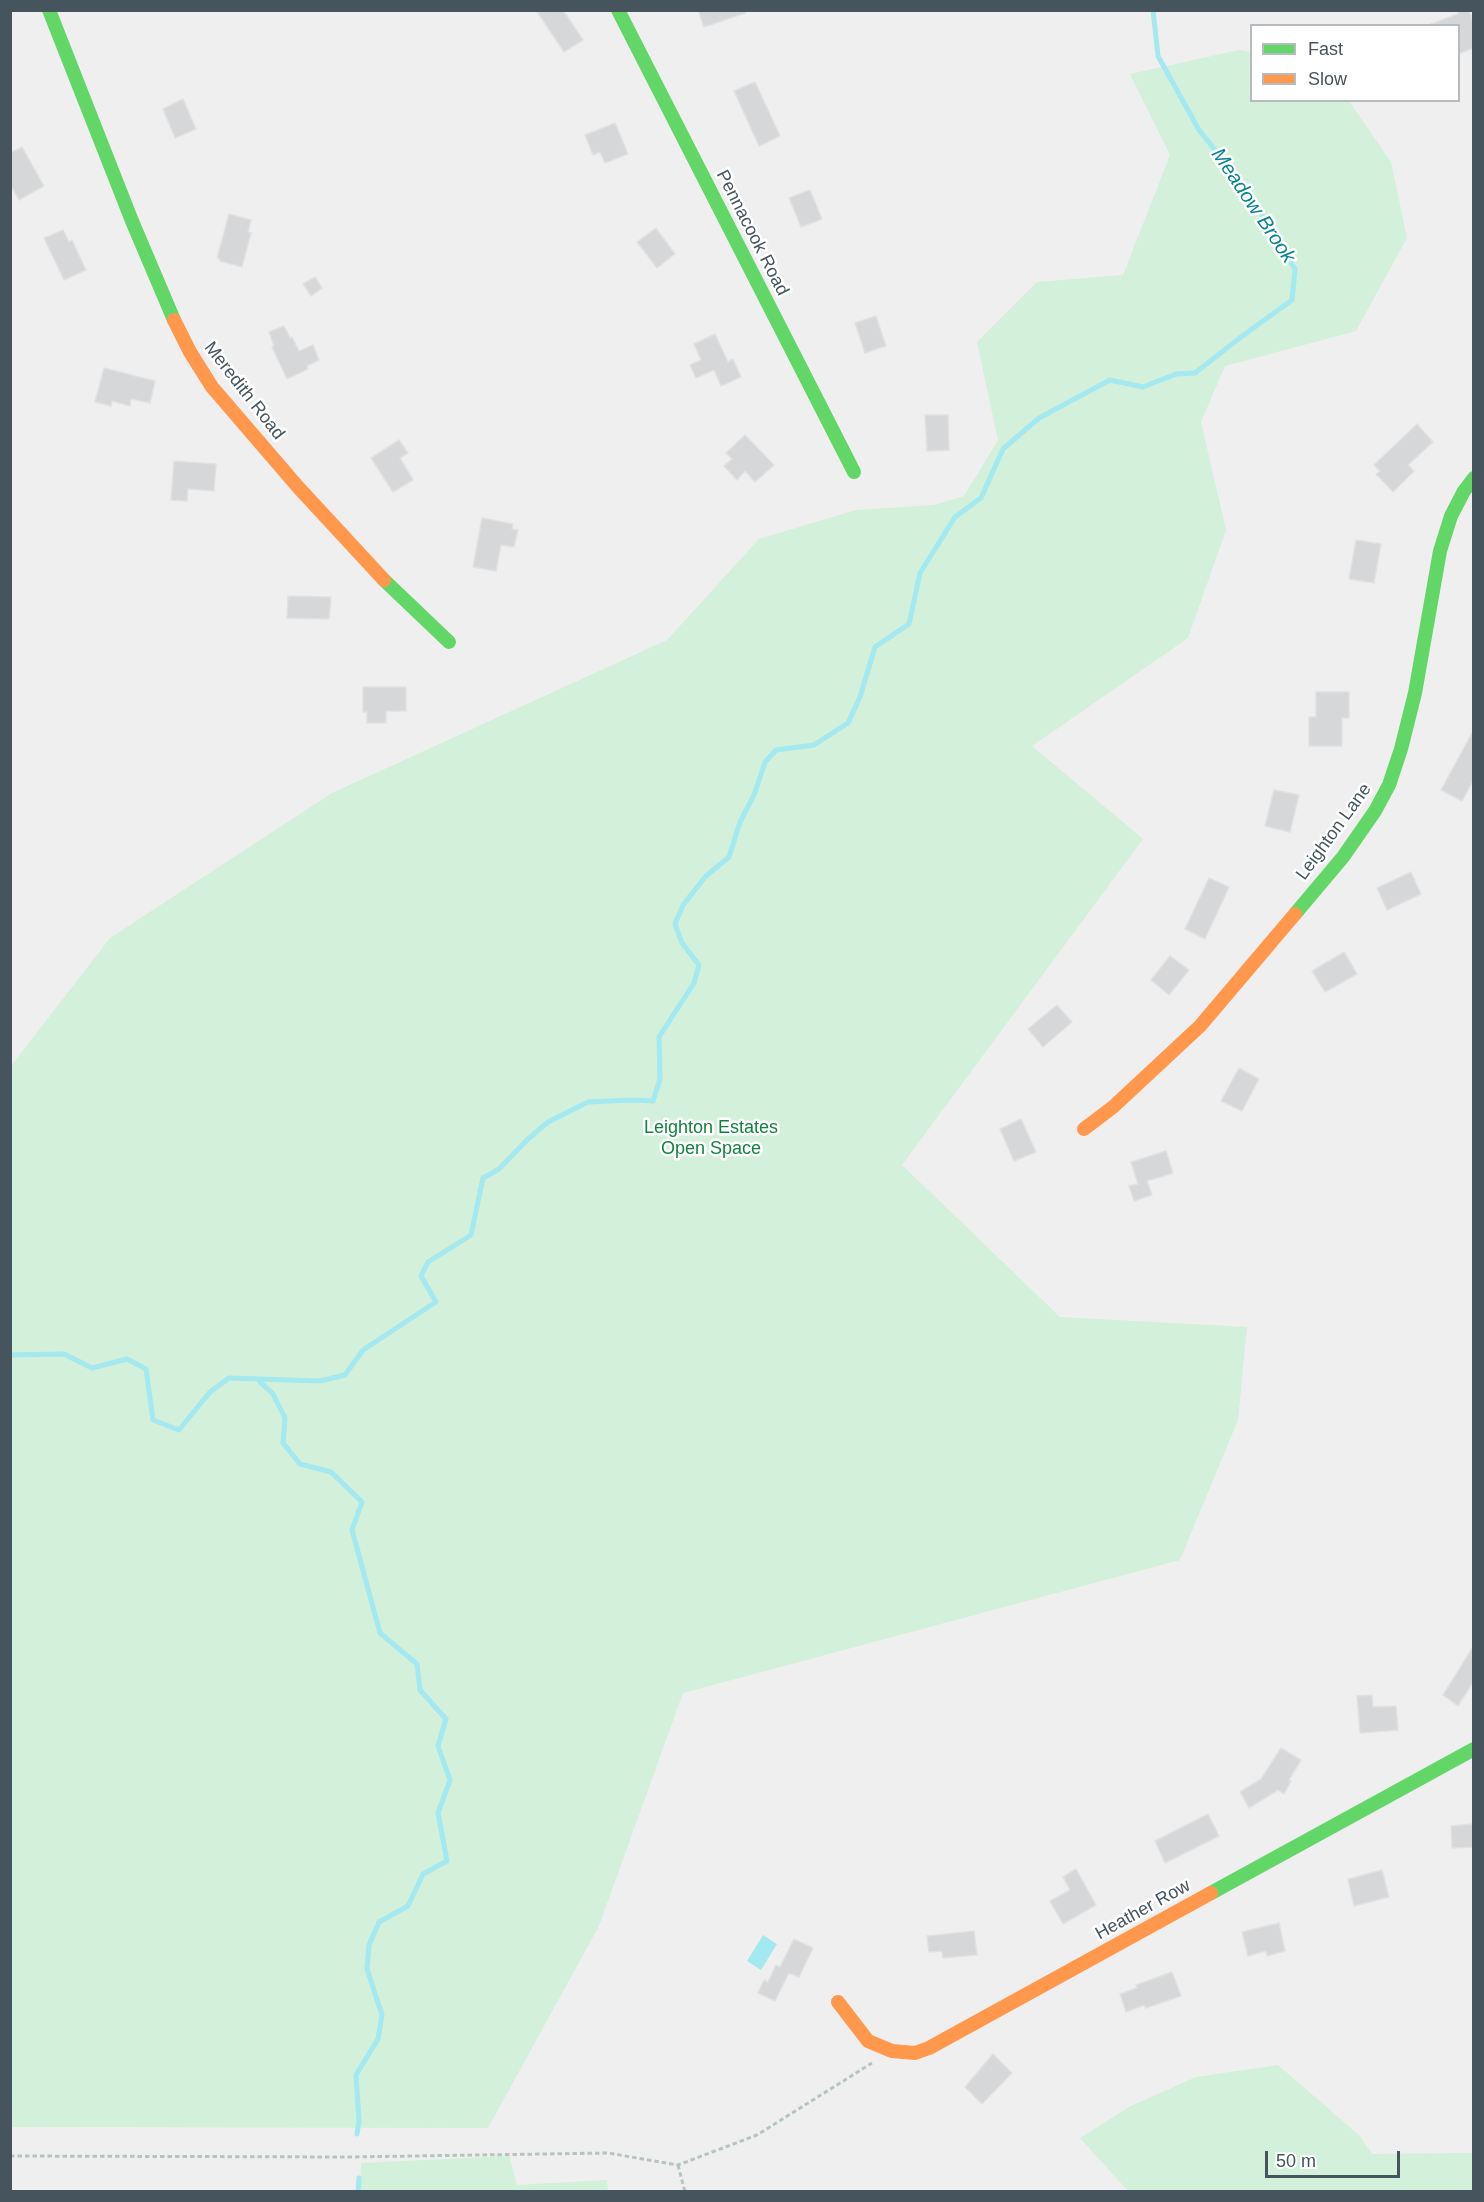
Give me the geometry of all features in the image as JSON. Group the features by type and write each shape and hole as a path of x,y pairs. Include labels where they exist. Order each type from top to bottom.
{"street":[{"name":"Meredith Road","path":"49,10 132,221 174,320 190,352 212,387 298,487 380,576 449,642"},
{"name":"Pennacook Road","path":"618,10 854,471"},
{"name":"Leighton Lane","path":"1084,1128 1113,1107 1200,1026 1343,856 1375,811 1389,785 1401,749 1415,693 1440,551 1451,516 1473,478"},
{"name":"Heather Row","path":"838,2002 868,2040 892,2051 915,2053 930,2048 1473,1749"}],"path":[{"path":"10,2156 348,2157 608,2153 678,2165 757,2135 892,2051"},
{"path":"678,2165 685,2192"}],"green space":[{"name":"Leighton Estates Open Space","path":"1239,50 1250,52 1250,102 1350,102 1391,162 1407,238 1356,331 1225,366 1201,422 1226,530 1188,638 1032,746 1143,839 902,1165 1060,1317 1247,1327 1238,1420 1180,1560 683,1693 599,1926 488,2128 11,2127 11,1066 110,938 332,793 667,640 759,539 856,510 934,505 964,496 998,440 977,342 1037,282 1123,275 1170,155 1130,74"},
{"path":"1278,2065 1360,2136 1372,2154 1473,2153 1473,2191 1128,2191 1080,2138 1129,2107 1196,2077"},
{"path":"509,2156 517,2185 607,2180 608,2191 356,2191 360,2187 361,2163"}],"water":[{"path":"763,1935 777,1944 761,1970 747,1961"}],"building":[{"path":"536,10 563,10 583,40 564,52"},
{"path":"698,10 745,10 745,13 704,27"},
{"path":"1458,10 1469,10 1473,22 1473,48 1460,53 1460,24 1431,24 1458,14"},
{"path":"755,82 780,136 759,146 734,91"},
{"path":"183,99 196,129 175,138 163,109"},
{"path":"615,123 628,154 605,163 600,152 593,155 585,135"},
{"path":"22,147 44,186 19,200 10,184 10,153"},
{"path":"810,190 822,219 801,227 789,198"},
{"path":"229,214 251,220 248,232 251,233 242,267 220,261 217,258"},
{"path":"656,228 675,254 657,268 637,242"},
{"path":"63,230 69,242 72,240 86,270 64,280 44,238"},
{"path":"315,277 322,288 311,296 303,284"},
{"path":"876,316 886,346 865,353 855,323"},
{"path":"284,326 299,351 313,345 319,360 307,366 308,369 287,379 272,347 274,346 269,332"},
{"path":"715,334 728,362 733,359 741,377 721,386 714,370 696,378 690,365 701,360 694,344"},
{"path":"104,368 155,381 150,403 131,399 130,406 112,401 111,406 95,402"},
{"path":"925,415 948,415 949,450 927,451"},
{"path":"1417,424 1433,442 1408,465 1414,471 1393,492 1376,474 1380,471 1374,465"},
{"path":"745,435 774,465 755,482 745,471 737,480 724,466 732,459 726,453"},
{"path":"399,440 408,453 400,458 413,480 393,492 371,458"},
{"path":"174,461 216,464 214,491 188,489 187,501 171,500"},
{"path":"482,518 513,524 512,529 518,530 514,547 501,545 496,571 473,567"},
{"path":"1356,540 1381,544 1374,583 1349,579"},
{"path":"288,596 331,597 329,619 287,618"},
{"path":"363,687 406,687 406,711 386,711 386,723 367,723 367,712 363,712"},
{"path":"1316,692 1349,692 1349,718 1342,718 1342,746 1309,746 1309,717 1316,717"},
{"path":"1473,731 1473,781 1462,801 1441,790"},
{"path":"1274,790 1299,795 1290,832 1265,826"},
{"path":"1411,872 1421,894 1387,910 1377,888"},
{"path":"1209,878 1229,887 1205,939 1185,929"},
{"path":"1344,952 1357,974 1325,992 1312,971"},
{"path":"1170,956 1189,970 1169,995 1151,980"},
{"path":"1057,1005 1072,1022 1043,1047 1028,1029"},
{"path":"1239,1068 1259,1079 1242,1111 1221,1101"},
{"path":"1021,1119 1036,1152 1014,1161 1000,1129"},
{"path":"1166,1151 1173,1173 1147,1181 1152,1195 1134,1201 1129,1186 1138,1184 1131,1162"},
{"path":"1473,1647 1473,1682 1458,1706 1443,1695"},
{"path":"1372,1695 1373,1707 1396,1706 1398,1730 1360,1733 1357,1696"},
{"path":"1281,1748 1301,1760 1289,1780 1291,1781 1284,1794 1278,1790 1249,1808 1240,1792 1261,1779"},
{"path":"1208,1814 1219,1836 1165,1863 1155,1841"},
{"path":"1473,1824 1473,1847 1452,1848 1451,1826"},
{"path":"1076,1869 1096,1905 1063,1924 1050,1901 1070,1890 1063,1877"},
{"path":"1382,1870 1389,1897 1354,1906 1348,1879"},
{"path":"1279,1923 1285,1951 1267,1956 1266,1951 1248,1956 1242,1932"},
{"path":"974,1931 977,1955 943,1958 942,1951 929,1952 927,1936"},
{"path":"794,1939 813,1948 799,1977 789,1973 775,2001 758,1993 764,1980 768,1982 776,1965 780,1967"},
{"path":"1172,1972 1181,1996 1126,2012 1120,1994 1137,1988 1136,1985"},
{"path":"993,2054 1012,2073 982,2104 965,2087"}],"waterway":[{"name":"Meadow Brook","path":"10,1355 64,1354 92,1368 127,1359 146,1369 153,1420 179,1430 210,1392 229,1378 320,1381 345,1375 363,1350 436,1302 421,1276 428,1262 471,1235 483,1178 499,1169 548,1122 588,1102 653,1101 660,1079 659,1037 694,983 699,965 682,943 675,924 683,905 706,876 729,857 740,822 754,795 765,762 776,750 814,745 848,723 860,697 875,647 909,624 920,573 955,517 981,498 1003,449 1039,418 1110,380 1143,387 1176,374 1195,373 1292,300 1295,269 1244,186 1199,130 1158,56 1153,10"},
{"path":"259,1381 273,1394 285,1418 283,1443 300,1464 331,1472 362,1502 352,1530 380,1633 417,1664 420,1690 446,1719 438,1746 450,1780 438,1813 447,1861 423,1874 408,1906 379,1922 369,1945 367,1969 382,2015 378,2039 356,2075 359,2121 357,2134"},
{"path":"358,2192 359,2178"}],"traffic: fast":[{"path":"49,10 132,221 174,320"},
{"path":"618,10 854,472"},
{"path":"1295,914 1343,857 1375,811 1389,785 1415,693 1440,551 1451,516 1464,491 1474,478"},
{"path":"384,580 449,642"},
{"path":"1211,1893 1474,1749"}],"traffic: slow":[{"path":"174,320 190,352 212,387 298,487 384,580"},
{"path":"1084,1129 1113,1107 1200,1026 1295,914"},
{"path":"838,2002 868,2041 892,2051 915,2053 929,2048 1211,1893"}]}
